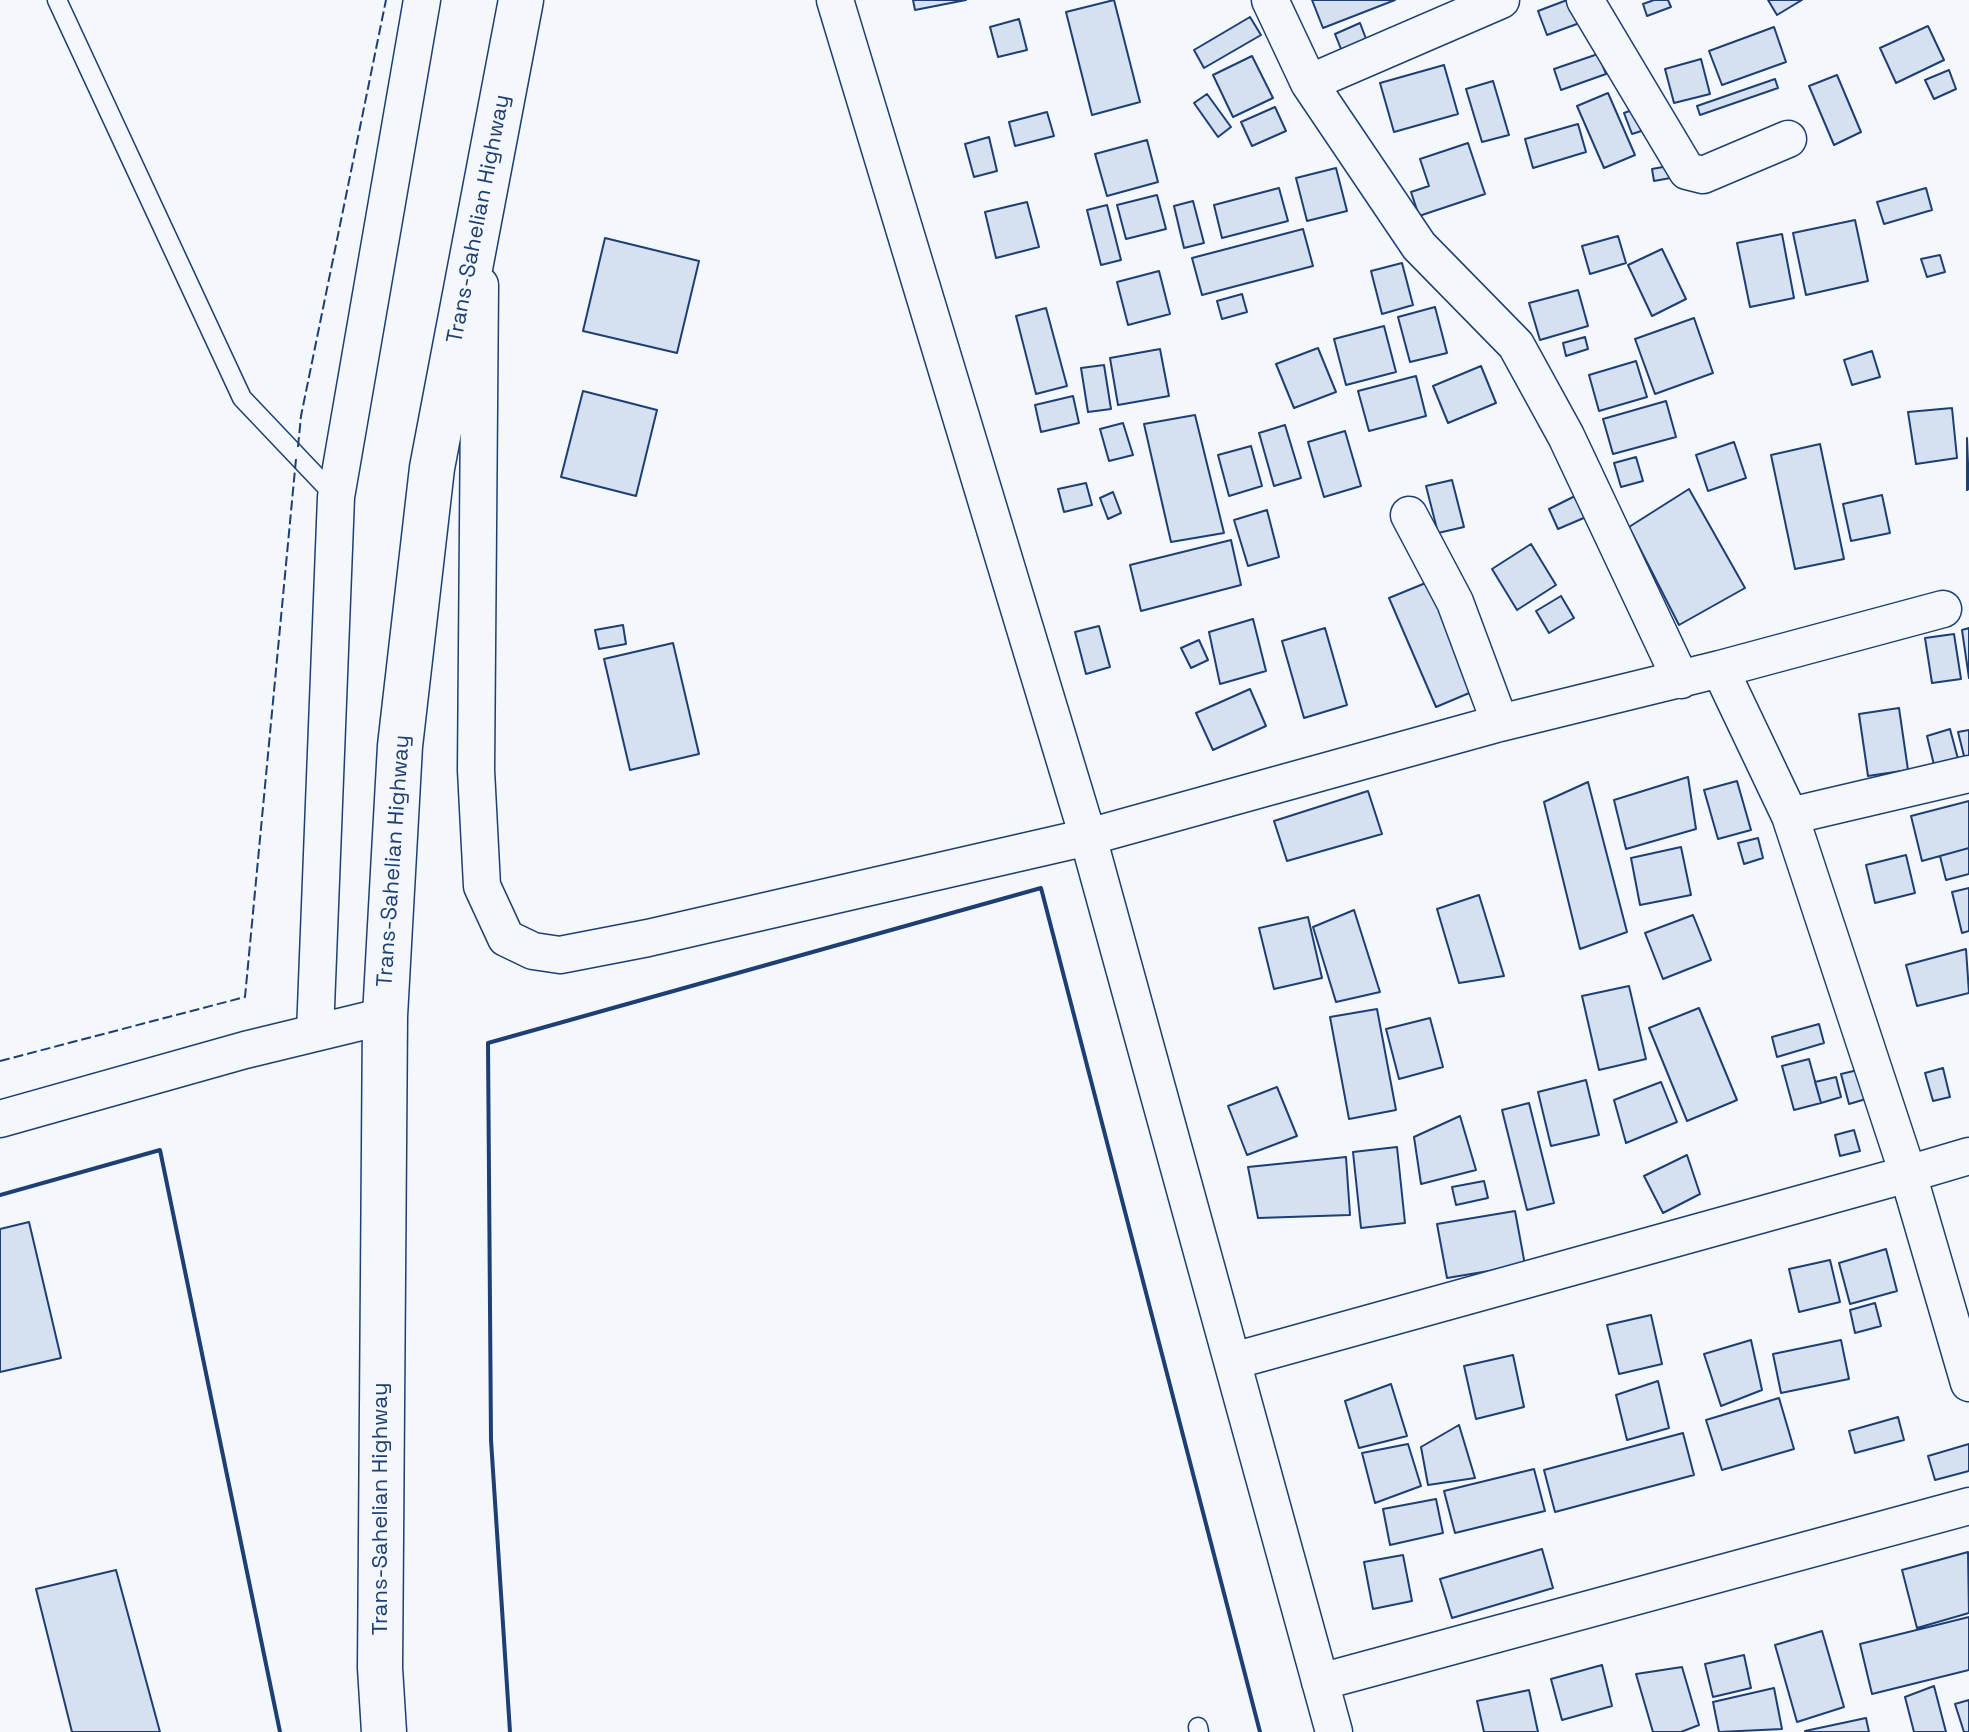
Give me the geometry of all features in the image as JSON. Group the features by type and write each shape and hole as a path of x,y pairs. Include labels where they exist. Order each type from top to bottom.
{"highway":[{"name":"Trans-Sahelian Highway","path":"384,1732 380,1652 385,1016 400,746 432,468 521,0"}],"street":[{"path":"315,1033 336,497 422,0"},
{"path":"835,0 1088,837 1334,1732"},
{"path":"1270,0 1309,83 1419,246 1516,345 1566,436 1681,680"},
{"path":"1309,83 1501,0"},
{"path":"1585,0 1687,171 1703,175 1788,139"},
{"path":"480,208 476,770 482,886 506,938 533,951 560,955 586,952 1088,837 1500,723 1681,680 1943,609"},
{"path":"1409,515 1455,602 1500,723"},
{"path":"1720,669 1790,816 1908,1174 1969,1383"},
{"path":"1790,816 1969,774"},
{"path":"0,1119 385,1016"},
{"path":"1233,1361 1969,1156"},
{"path":"1320,1682 1969,1506"}],"lane":[{"path":"57,0 242,398 336,497"}],"building":[{"path":"913,0 966,0 915,10"},
{"path":"1114,0 1140,102 1092,115 1066,12"},
{"path":"1312,0 1395,0 1323,28"},
{"path":"1567,0 1577,0 1585,21 1547,35 1538,11"},
{"path":"1668,0 1671,7 1647,16 1643,4"},
{"path":"1768,0 1802,0 1777,15"},
{"path":"1250,17 1261,35 1204,68 1194,50"},
{"path":"1019,19 1027,50 998,57 990,27"},
{"path":"1360,23 1368,44 1343,54 1335,34"},
{"path":"1928,26 1944,60 1896,83 1880,48"},
{"path":"1774,27 1786,62 1722,85 1709,51"},
{"path":"1598,54 1606,74 1561,90 1554,69"},
{"path":"1252,56 1273,98 1233,117 1213,75"},
{"path":"1701,59 1710,94 1674,103 1665,69"},
{"path":"1444,65 1458,114 1394,132 1380,83"},
{"path":"1949,70 1956,89 1934,99 1925,80"},
{"path":"1837,75 1861,132 1834,145 1809,86"},
{"path":"1775,79 1778,88 1700,115 1697,106"},
{"path":"1493,81 1509,135 1482,142 1466,89"},
{"path":"1608,93 1635,155 1604,168 1577,106"},
{"path":"1207,94 1231,127 1218,137 1194,103"},
{"path":"1646,105 1654,127 1632,134 1624,113"},
{"path":"1275,107 1286,131 1252,146 1241,122"},
{"path":"1047,112 1054,136 1015,146 1009,122"},
{"path":"1578,124 1586,152 1533,168 1525,139"},
{"path":"989,137 997,171 974,177 965,144"},
{"path":"1147,140 1158,182 1107,196 1095,154"},
{"path":"1468,143 1485,194 1419,216 1411,192 1429,186 1420,159"},
{"path":"1674,165 1676,177 1654,181 1652,169"},
{"path":"1336,168 1347,211 1307,221 1296,178"},
{"path":"1279,188 1288,221 1222,238 1214,205"},
{"path":"1926,188 1932,210 1884,224 1877,202"},
{"path":"1157,195 1166,229 1126,239 1117,205"},
{"path":"1193,201 1204,243 1184,248 1174,206"},
{"path":"1027,202 1039,247 996,258 985,212"},
{"path":"1107,205 1121,260 1101,265 1087,210"},
{"path":"1855,220 1868,281 1806,295 1793,233"},
{"path":"1303,229 1313,266 1202,295 1192,258"},
{"path":"1782,234 1794,298 1750,307 1737,243"},
{"path":"1618,236 1626,263 1590,274 1582,246"},
{"path":"605,238 699,261 677,353 583,331"},
{"path":"1662,249 1686,299 1652,316 1628,265"},
{"path":"1940,255 1945,272 1927,277 1921,259"},
{"path":"1402,263 1413,305 1382,314 1371,271"},
{"path":"1159,271 1170,314 1128,325 1117,282"},
{"path":"1578,290 1588,326 1540,340 1529,303"},
{"path":"1242,294 1247,312 1222,319 1217,301"},
{"path":"1435,307 1447,353 1410,362 1398,317"},
{"path":"1046,308 1067,386 1036,394 1016,316"},
{"path":"1694,318 1713,373 1655,394 1635,339"},
{"path":"1384,326 1396,372 1346,385 1334,339"},
{"path":"1585,337 1588,349 1566,356 1563,343"},
{"path":"1318,348 1336,392 1294,408 1276,364"},
{"path":"1160,349 1169,396 1118,405 1110,358"},
{"path":"1872,351 1880,377 1852,385 1844,360"},
{"path":"1636,361 1647,397 1599,411 1589,375"},
{"path":"1104,365 1111,409 1088,412 1081,368"},
{"path":"1481,366 1496,403 1448,423 1433,386"},
{"path":"1416,376 1426,416 1369,431 1358,391"},
{"path":"583,391 657,410 636,496 561,477"},
{"path":"1073,396 1079,423 1041,432 1035,405"},
{"path":"1666,401 1676,437 1613,454 1603,419"},
{"path":"1952,408 1957,458 1916,464 1908,412"},
{"path":"1195,415 1224,533 1171,542 1144,424"},
{"path":"1123,423 1133,455 1109,461 1100,429"},
{"path":"1285,425 1301,478 1274,486 1259,433"},
{"path":"1345,431 1361,486 1324,497 1308,442"},
{"path":"1967,438 1969,489 1967,490"},
{"path":"1734,442 1746,478 1708,491 1696,455"},
{"path":"1820,444 1844,559 1795,569 1771,455"},
{"path":"1251,446 1262,486 1229,496 1218,455"},
{"path":"1636,457 1643,481 1621,487 1614,463"},
{"path":"1452,480 1464,527 1438,533 1426,486"},
{"path":"1086,483 1092,505 1064,512 1058,489"},
{"path":"1689,489 1745,588 1679,625 1629,527"},
{"path":"1113,492 1121,513 1108,519 1100,498"},
{"path":"1577,495 1586,517 1558,529 1549,509"},
{"path":"1882,495 1890,533 1851,541 1843,504"},
{"path":"1267,510 1279,557 1248,566 1234,520"},
{"path":"1231,540 1241,585 1141,611 1130,565"},
{"path":"1531,544 1556,585 1517,610 1492,569"},
{"path":"1428,582 1474,691 1436,707 1389,598"},
{"path":"1561,596 1574,618 1549,633 1536,611"},
{"path":"1253,619 1266,671 1220,684 1209,632"},
{"path":"623,625 626,644 599,649 595,630"},
{"path":"1099,626 1110,667 1086,674 1075,632"},
{"path":"1325,628 1347,705 1304,718 1282,641"},
{"path":"1969,628 1969,678 1962,630"},
{"path":"1954,634 1961,679 1932,683 1925,638"},
{"path":"1199,640 1208,660 1191,668 1181,648"},
{"path":"673,643 699,754 630,770 604,659"},
{"path":"1250,689 1266,726 1213,750 1196,713"},
{"path":"1899,708 1908,770 1868,776 1859,714"},
{"path":"1950,729 1958,759 1934,765 1927,736"},
{"path":"1969,730 1969,759 1965,760 1958,732"},
{"path":"1688,777 1696,829 1626,849 1614,800"},
{"path":"1737,781 1751,830 1718,839 1704,790"},
{"path":"1588,782 1627,932 1580,949 1544,802"},
{"path":"1368,791 1382,834 1287,861 1274,821"},
{"path":"1969,801 1969,848 1922,861 1911,816"},
{"path":"1758,838 1763,858 1744,864 1738,843"},
{"path":"1681,847 1691,895 1640,905 1631,858"},
{"path":"1969,848 1969,874 1946,880 1940,856"},
{"path":"1906,855 1915,893 1875,903 1866,865"},
{"path":"1969,888 1969,931 1962,933 1952,892"},
{"path":"1479,895 1504,976 1459,983 1437,909"},
{"path":"1354,910 1380,992 1336,1002 1313,927"},
{"path":"1693,915 1711,960 1663,979 1645,933"},
{"path":"1308,917 1322,978 1274,989 1259,928"},
{"path":"1966,949 1969,993 1917,1006 1906,965"},
{"path":"1629,986 1646,1059 1599,1070 1582,996"},
{"path":"1699,1008 1737,1100 1687,1121 1649,1028"},
{"path":"1377,1009 1396,1110 1349,1119 1330,1017"},
{"path":"1430,1018 1443,1067 1399,1079 1386,1029"},
{"path":"1819,1024 1824,1043 1777,1057 1772,1037"},
{"path":"1809,1059 1821,1103 1794,1110 1782,1066"},
{"path":"1943,1068 1950,1097 1933,1101 1925,1073"},
{"path":"1858,1070 1866,1099 1849,1104 1841,1074"},
{"path":"1836,1077 1841,1097 1821,1103 1815,1082"},
{"path":"1586,1080 1599,1135 1551,1146 1538,1092"},
{"path":"1661,1082 1677,1122 1626,1143 1614,1100"},
{"path":"1277,1087 1297,1136 1247,1155 1228,1106"},
{"path":"1529,1103 1554,1203 1527,1210 1502,1110"},
{"path":"1460,1116 1476,1170 1421,1184 1414,1137"},
{"path":"1854,1130 1860,1151 1840,1156 1835,1135"},
{"path":"1397,1147 1405,1223 1361,1228 1353,1152"},
{"path":"1687,1155 1700,1194 1663,1213 1644,1176"},
{"path":"1346,1157 1350,1215 1258,1218 1248,1167"},
{"path":"1484,1181 1488,1198 1456,1205 1452,1187"},
{"path":"1515,1211 1525,1265 1447,1278 1437,1224"},
{"path":"29,1222 61,1358 0,1372 0,1229"},
{"path":"1886,1249 1897,1291 1850,1304 1839,1263"},
{"path":"1830,1260 1840,1302 1799,1312 1789,1269"},
{"path":"1875,1303 1881,1326 1855,1333 1850,1310"},
{"path":"1651,1315 1662,1364 1619,1374 1607,1325"},
{"path":"1751,1340 1762,1390 1721,1406 1704,1354"},
{"path":"1841,1340 1849,1379 1781,1393 1773,1354"},
{"path":"1513,1355 1524,1407 1476,1419 1464,1366"},
{"path":"1658,1381 1669,1428 1627,1440 1616,1395"},
{"path":"1391,1384 1407,1436 1359,1448 1345,1401"},
{"path":"1779,1398 1794,1449 1722,1470 1706,1420"},
{"path":"1898,1417 1904,1440 1855,1453 1849,1431"},
{"path":"1459,1425 1475,1478 1428,1485 1421,1447"},
{"path":"1683,1433 1694,1475 1555,1512 1544,1470"},
{"path":"1408,1444 1421,1486 1375,1503 1362,1453"},
{"path":"1969,1444 1969,1471 1935,1480 1928,1456"},
{"path":"1534,1469 1545,1511 1455,1533 1444,1491"},
{"path":"1436,1499 1443,1533 1390,1545 1383,1509"},
{"path":"1542,1549 1553,1588 1452,1618 1440,1579"},
{"path":"1968,1552 1969,1613 1917,1628 1902,1570"},
{"path":"1403,1555 1412,1601 1373,1609 1364,1562"},
{"path":"116,1570 160,1732 72,1732 36,1589"},
{"path":"1969,1617 1969,1670 1872,1694 1860,1644"},
{"path":"1822,1631 1844,1707 1797,1722 1775,1645"},
{"path":"1744,1655 1751,1688 1713,1697 1705,1664"},
{"path":"1602,1665 1612,1706 1562,1720 1551,1679"},
{"path":"1682,1667 1699,1725 1681,1732 1653,1732 1636,1674"},
{"path":"1934,1686 1946,1732 1914,1732 1905,1697"},
{"path":"1774,1688 1782,1729 1719,1732 1713,1702"},
{"path":"1529,1690 1538,1732 1484,1732 1477,1701"},
{"path":"1969,1700 1969,1732 1964,1732 1955,1704"},
{"path":"1866,1718 1869,1732 1805,1731"}],"fence":[{"path":"298,447 301,416 386,0"},
{"path":"0,1061 245,997 296,459"}],"wall":[{"path":"510,1732 491,1440 488,1043 1041,888 1260,1732"},
{"path":"0,1195 160,1150 280,1732"}]}
